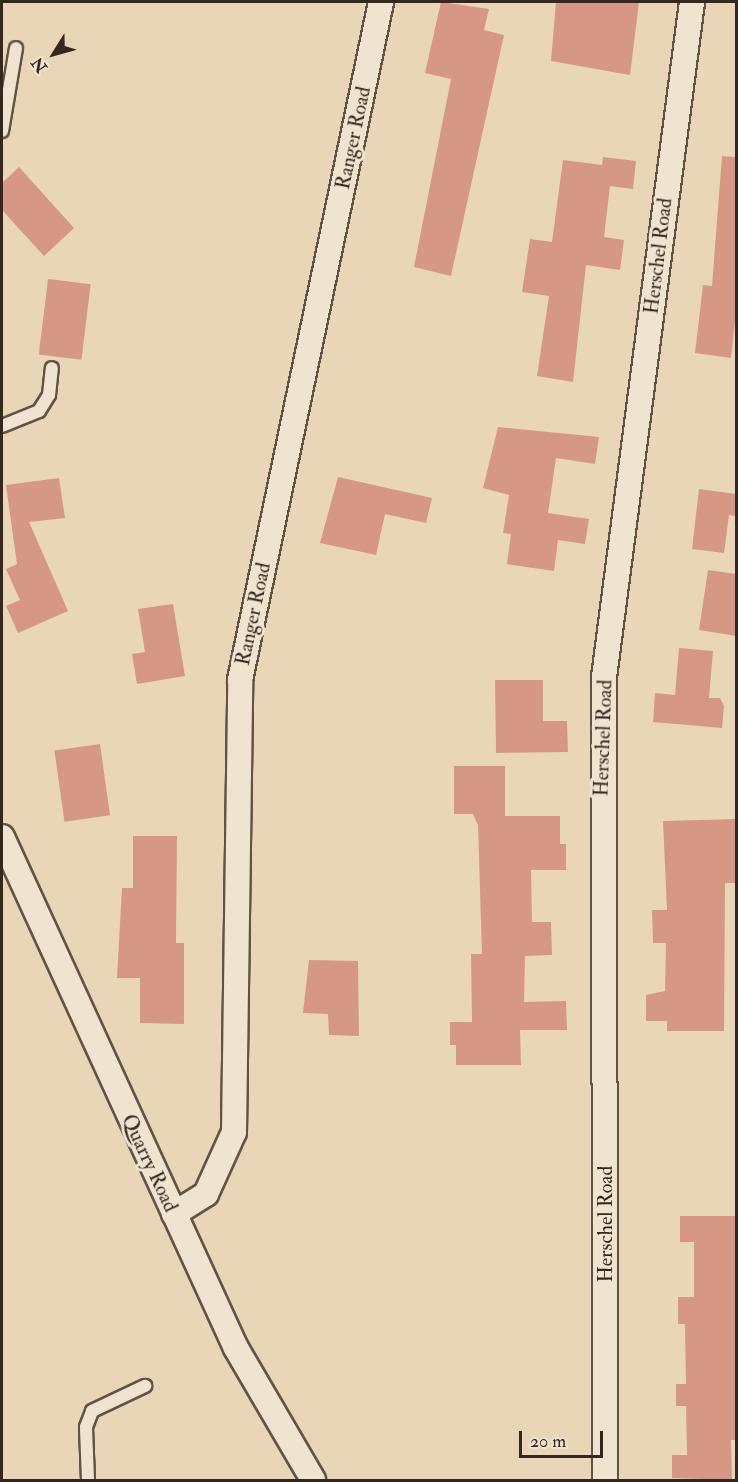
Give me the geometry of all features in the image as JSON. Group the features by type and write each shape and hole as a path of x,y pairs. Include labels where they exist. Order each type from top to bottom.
{"street":[{"name":"Ranger Road","path":"174,1214 206,1194 234,1132 240,680 381,2"},
{"name":"Herschel Road","path":"605,1480 604,677 692,2"},
{"name":"Quarry Road","path":"2,837 236,1348 313,1480"}],"lane":[{"path":"2,131 16,48"},
{"path":"2,426 39,411 49,395 52,368"},
{"path":"88,1480 86,1427 92,1411 145,1386"}],"building":[{"path":"441,2 489,9 484,30 504,35 451,276 414,267 451,79 425,73"},
{"path":"556,2 639,2 630,75 551,61"},
{"path":"722,156 736,157 736,312 731,358 695,353 703,285 712,286"},
{"path":"603,157 636,161 633,189 610,186 604,237 624,240 620,270 586,265 573,382 537,376 549,296 522,292 530,239 552,242 563,160 602,165"},
{"path":"19,167 74,228 44,256 2,210 2,183"},
{"path":"48,279 91,284 81,360 39,354"},
{"path":"498,427 599,437 595,464 556,458 548,513 589,519 585,544 558,540 554,571 507,564 511,534 503,533 509,495 483,488"},
{"path":"338,477 432,498 426,523 385,514 376,555 320,543"},
{"path":"59,478 65,518 29,522 68,611 18,633 6,606 20,600 6,569 17,564 6,485"},
{"path":"699,489 736,494 736,516 729,515 724,553 692,549"},
{"path":"708,570 736,574 736,636 699,630"},
{"path":"173,604 185,676 137,684 132,654 145,652 138,609"},
{"path":"679,648 713,651 709,698 720,698 724,706 722,728 653,722 655,693 675,695"},
{"path":"495,680 543,680 543,721 567,721 568,752 496,753"},
{"path":"100,744 110,815 64,822 54,750"},
{"path":"454,766 505,766 505,816 560,816 560,844 566,844 566,870 531,870 532,922 551,922 552,955 525,956 524,1002 566,1001 567,1030 520,1030 521,1065 456,1065 456,1045 450,1045 450,1022 472,1022 471,954 482,954 478,825 473,814 454,814"},
{"path":"736,819 736,883 725,883 724,1031 667,1031 667,1021 646,1021 646,995 665,991 666,943 653,943 652,910 667,910 663,821"},
{"path":"133,836 177,836 176,943 184,943 184,1024 140,1023 140,978 117,978 122,888 133,888"},
{"path":"309,960 358,961 359,1036 329,1035 328,1014 303,1013"},
{"path":"680,1216 736,1216 736,1440 731,1440 732,1480 672,1478 672,1455 687,1455 686,1406 676,1406 676,1384 686,1384 685,1324 678,1324 678,1297 694,1297 694,1242 680,1242"}]}
